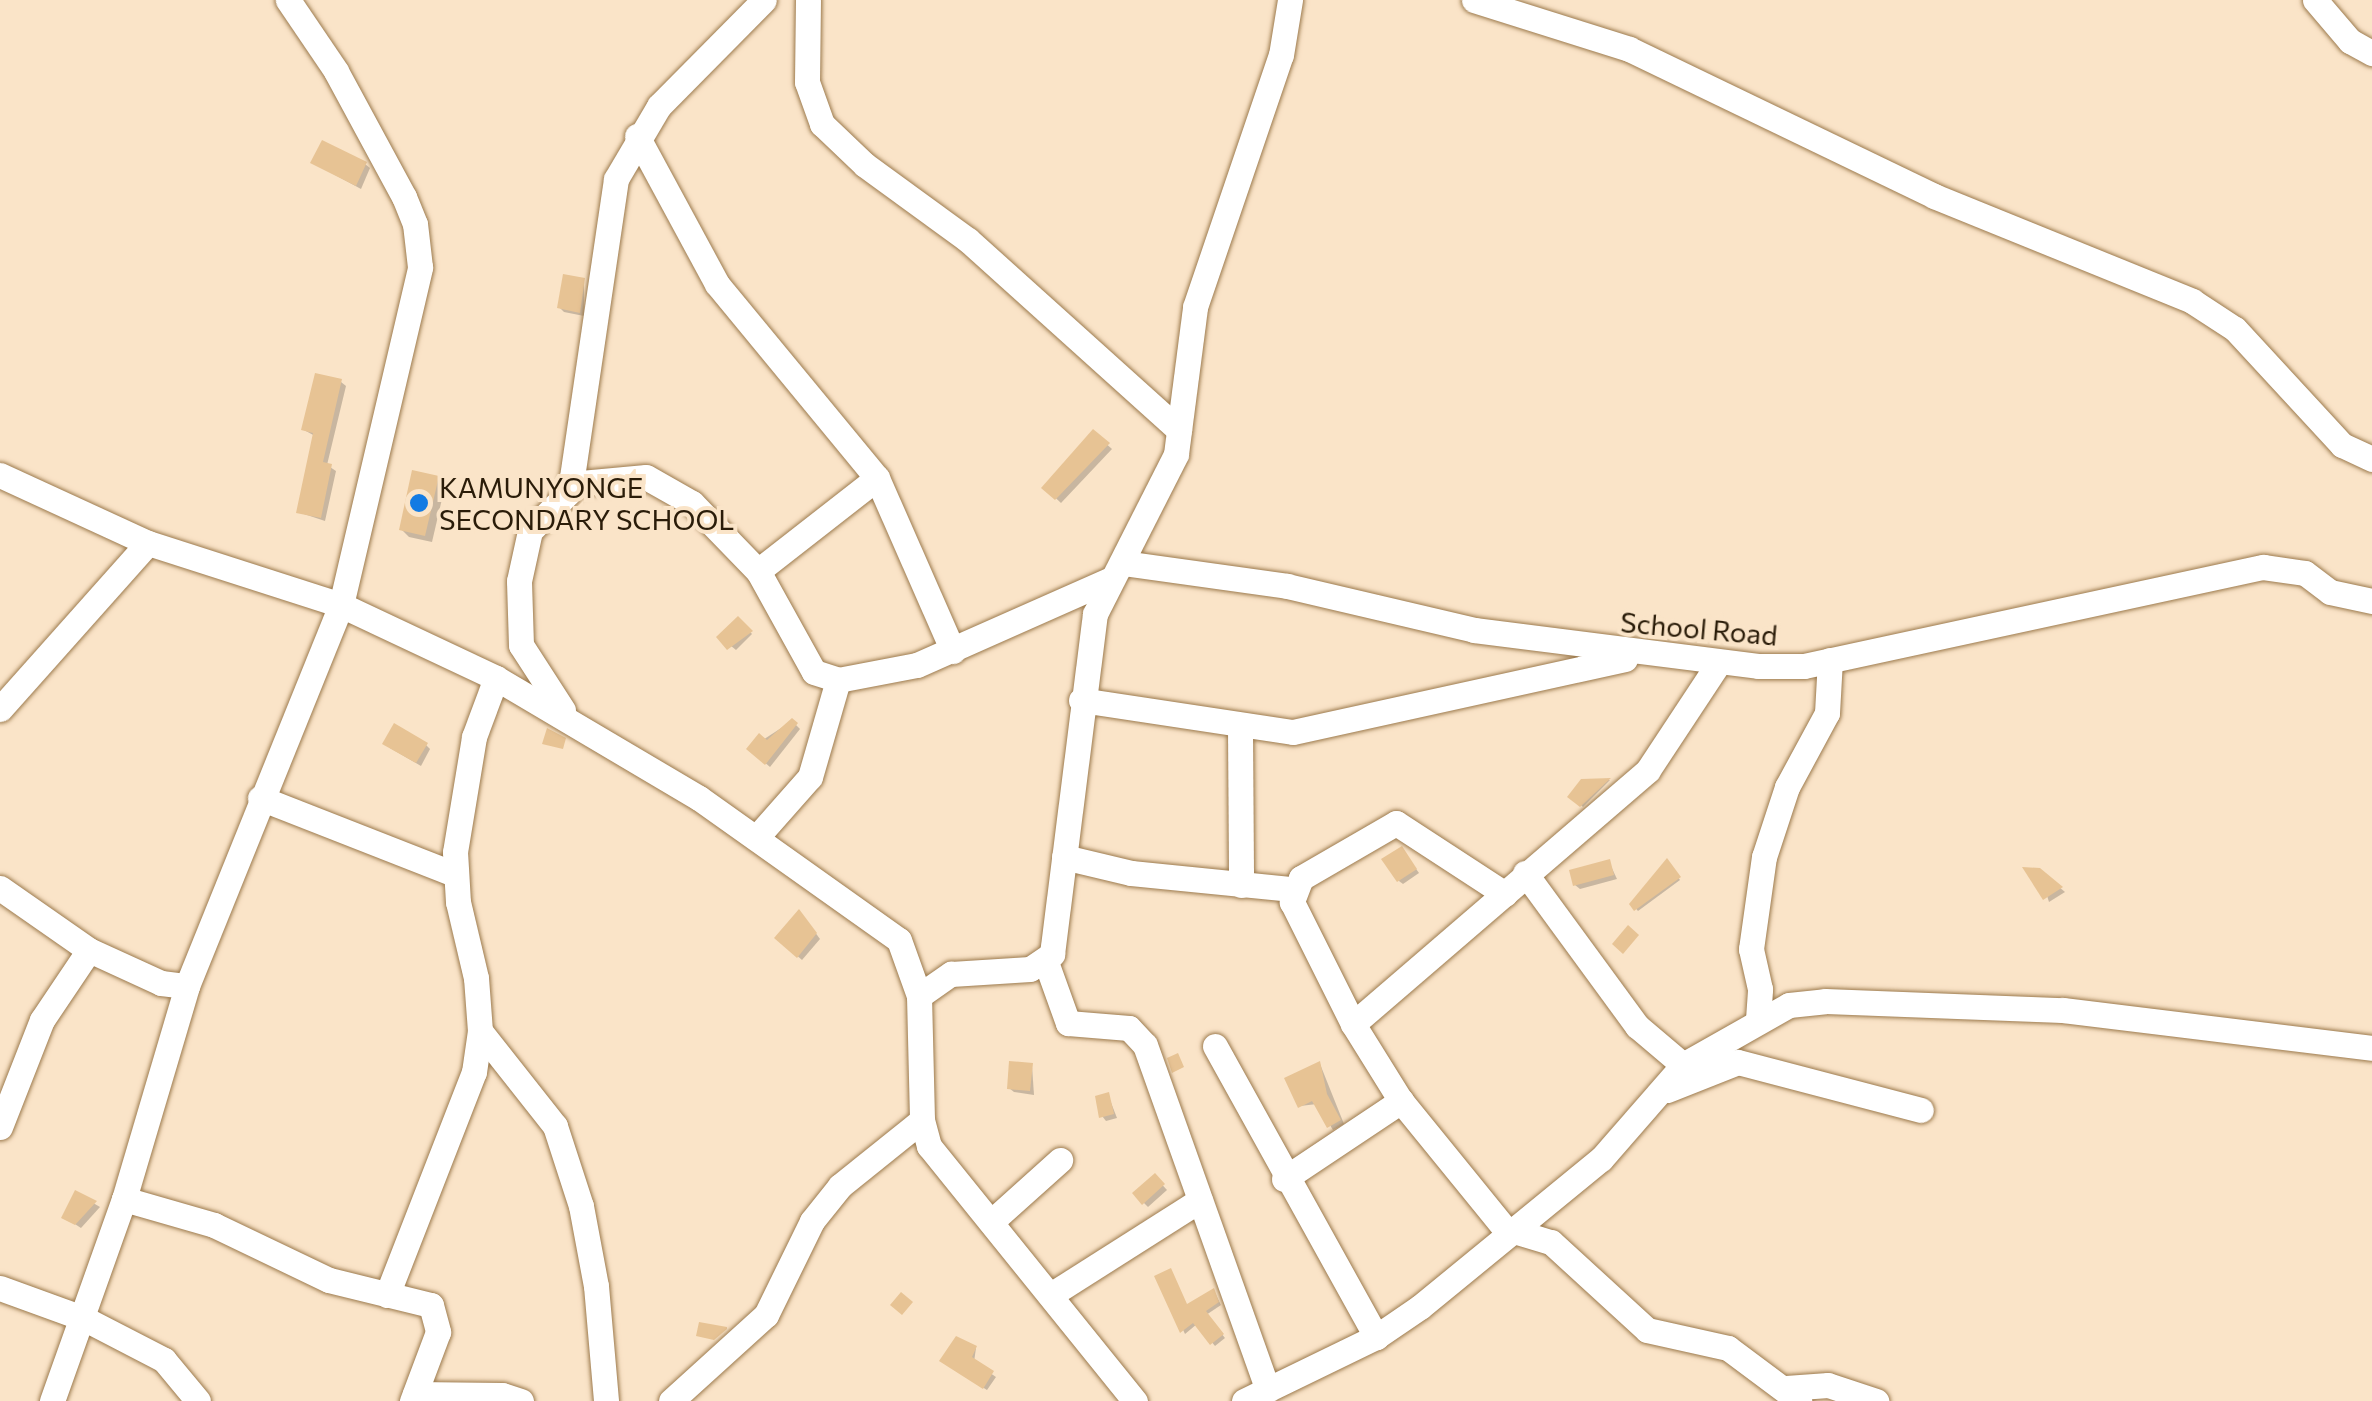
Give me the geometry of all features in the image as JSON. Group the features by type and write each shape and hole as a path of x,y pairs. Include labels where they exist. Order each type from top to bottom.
{"street":[{"path":"52,1401 124,1199 180,1012 174,984 260,798 341,606 398,379 420,244 372,136 288,0"},
{"path":"569,718 521,645 519,582 530,531 570,484 616,179 637,136 764,0"},
{"path":"808,0 807,82 822,124 865,165 968,240 1180,430"},
{"path":"919,996 951,974 1030,969 1046,962 1056,940 1081,700 1095,614 1176,454 1194,306 1282,55 1290,0"},
{"path":"1474,0 1630,49 1934,196 2192,301 2235,329 2342,445 2372,459"},
{"path":"2316,0 2350,41 2372,53"},
{"path":"637,136 716,284 877,478 953,651"},
{"path":"0,475 148,543 341,606 496,678 569,718 756,838 898,940 919,996 922,1120 943,1170 1052,1294 1135,1401"},
{"path":"570,484 646,477 668,486 758,570 799,654 814,672 838,680 880,675 953,651 1118,571"},
{"path":"758,570 877,478"},
{"path":"0,709 148,543"},
{"name":"School Road","path":"1118,571 1287,586 1474,630 1718,664 1830,660 2263,567 2305,573 2330,592 2360,598 2372,616"},
{"path":"1081,700 1240,729 1293,732 1388,716 1646,655"},
{"path":"1758,1019 1760,989 1751,949 1764,857 1787,788 1827,713 1830,660"},
{"path":"1353,1024 1648,770 1718,664"},
{"path":"387,1295 460,1117 480,1031 454,874 470,753 496,678"},
{"path":"756,838 810,776 838,680"},
{"path":"1240,729 1241,885"},
{"path":"260,798 371,836 454,874"},
{"path":"1064,857 1131,873 1292,889 1396,823 1505,894"},
{"path":"1525,873 1637,1026 1683,1065"},
{"path":"0,888 89,950 174,984"},
{"path":"1292,889 1296,919 1353,1024 1401,1100 1511,1233 1551,1242 1647,1330 1728,1348 1793,1394 1828,1385 1876,1401"},
{"path":"0,1127 42,1020 89,950"},
{"path":"1046,962 1068,1023 1129,1028 1145,1045 1268,1390"},
{"path":"1244,1401 1376,1337 1601,1159 1683,1065 1758,1019 1825,1000 1961,1004 2172,1020 2372,1048"},
{"path":"480,1031 555,1126 593,1270 606,1401"},
{"path":"1215,1046 1284,1179 1376,1337"},
{"path":"1653,1096 1738,1062 1921,1110"},
{"path":"1284,1179 1401,1100"},
{"path":"671,1401 766,1315 812,1221 840,1186 922,1120"},
{"path":"991,1222 1060,1160"},
{"path":"124,1199 214,1225 329,1280 438,1310 438,1332 414,1398 502,1394 521,1401"},
{"path":"1052,1294 1200,1200"},
{"path":"0,1288 84,1319 164,1360 198,1401"}],"building":[{"path":"322,140 367,162 356,186 310,163"},
{"path":"563,274 585,278 580,313 557,308"},
{"path":"315,373 342,379 323,462 332,464 321,518 296,513 313,433 301,430"},
{"path":"1093,429 1110,443 1055,500 1041,488"},
{"name":"KAMUNYONGE SECONDARY SCHOOL","path":"412,470 439,476 425,536 399,530"},
{"path":"738,616 753,631 727,650 716,637"},
{"path":"792,718 798,723 765,765 746,749 759,733 767,740"},
{"path":"394,723 428,743 416,763 382,744"},
{"path":"547,728 566,738 563,749 542,744"},
{"path":"1611,778 1580,807 1567,797 1581,779"},
{"path":"1402,846 1417,869 1397,882 1381,859"},
{"path":"1667,858 1681,877 1634,911 1629,904"},
{"path":"1610,859 1614,875 1573,886 1569,870"},
{"path":"2022,867 2040,868 2063,887 2043,900"},
{"path":"799,909 817,933 797,958 774,938"},
{"path":"1628,925 1639,935 1623,954 1612,944"},
{"path":"1178,1053 1184,1067 1172,1073 1167,1058"},
{"path":"1009,1061 1033,1063 1030,1091 1007,1089"},
{"path":"1320,1061 1327,1094 1341,1120 1327,1128 1312,1101 1298,1108 1284,1078"},
{"path":"1109,1092 1114,1114 1099,1118 1095,1096"},
{"path":"1155,1173 1165,1184 1142,1205 1132,1193"},
{"path":"75,1190 97,1201 75,1225 61,1218"},
{"path":"1171,1268 1187,1304 1214,1288 1219,1302 1206,1311 1224,1334 1210,1345 1193,1323 1180,1333 1154,1276"},
{"path":"901,1292 913,1302 902,1315 890,1305"},
{"path":"699,1322 727,1329 714,1340 696,1336"},
{"path":"956,1336 977,1346 972,1357 994,1371 983,1389 939,1361"}],"place":[{"name":"KAMUNYONGE SECONDARY SCHOOL","path":"419,503"}]}
